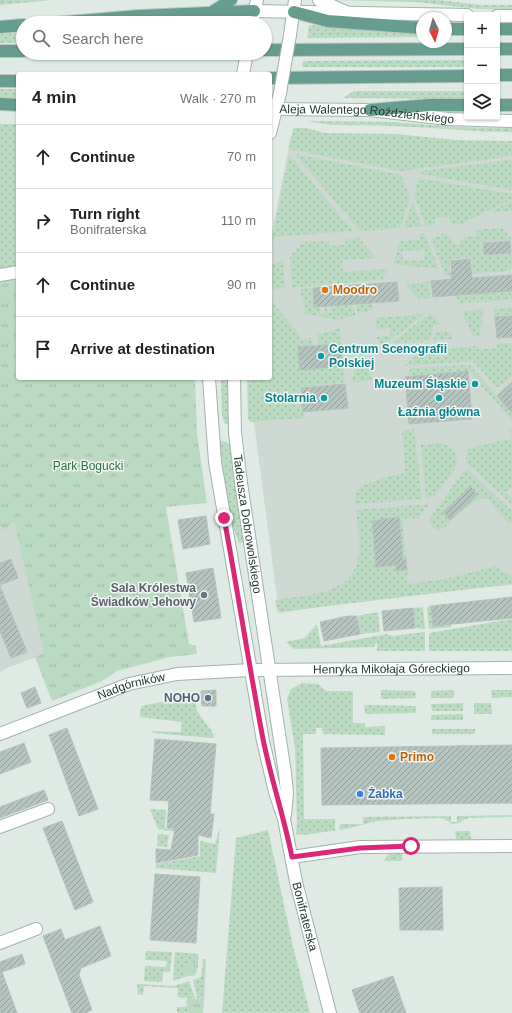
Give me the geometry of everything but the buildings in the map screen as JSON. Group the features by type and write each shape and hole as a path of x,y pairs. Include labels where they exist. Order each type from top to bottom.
{"main road":[{"path":"212,12 231,0"},
{"path":"295,6 328,21 416,28"},
{"path":"155,16 254,11"},
{"path":"0,27 16,26"},
{"path":"452,29 464,29"},
{"path":"500,29 512,29"},
{"path":"272,50 464,49"},
{"path":"500,49 512,49"},
{"path":"0,51 16,51"},
{"path":"500,76 512,75"},
{"path":"272,78 464,76"},
{"path":"0,81 16,81"},
{"path":"0,104 16,105"},
{"path":"370,110 430,105 464,105"},
{"path":"500,105 512,105"}],"street":[{"path":"319,0 348,13"},
{"path":"273,109 280,93 295,6"},
{"path":"254,11 295,6 348,13 464,15"},
{"path":"500,16 512,16"},
{"path":"243,72 246,60"},
{"name":"Aleja Walentego Roździeńskiego","path":"273,109 370,110 448,120 512,121"},
{"path":"0,275 16,272"},
{"name":"Tadeusza Dobrowolskiego","path":"209,380 215,462 251,670"},
{"name":"Tadeusza Dobrowolskiego","path":"234,380 237,453 270,670"},
{"name":"Henryka Mikołaja Góreckiego","path":"270,670 512,668"},
{"name":"Bonifraterska","path":"251,670 265,748 275,792 284,819 296,882 330,1013"},
{"name":"Nadgórników","path":"0,734 85,700 144,680 177,674 270,670"},
{"name":"Bonifraterska","path":"270,670 287,793 284,819"},
{"path":"0,827 48,809"},
{"path":"292,857 360,848 512,846"},
{"path":"0,943 36,929"}],"shaded area":[{"path":"291,135 384,135 470,142 512,142 512,585 413,593 279,613 249,385 264,380 272,380 272,233"},
{"path":"14,522 45,654 9,667 0,672 0,526 2,530"}],"green space":[{"path":"0,0 52,0 0,5"},
{"path":"330,0 438,0 481,5 512,5 512,10 479,9 416,2"},
{"path":"309,25 416,34 416,37 307,38"},
{"path":"16,33 16,43 0,43 0,34"},
{"path":"464,60 464,67 302,67 303,61"},
{"path":"0,89 16,89 16,99 0,98"},
{"path":"354,91 464,91 464,99 343,98"},
{"path":"308,121 391,122 458,127 512,128 512,132 380,125 338,125"},
{"path":"0,124 16,124 16,267 0,270"},
{"path":"293,128 306,128 324,133 396,134 456,140 512,141 512,156 400,171 289,149"},
{"path":"295,154 401,175 410,197 400,228 360,231"},
{"path":"289,155 353,231 276,237 272,243"},
{"path":"512,160 512,190 421,174 421,171"},
{"path":"419,178 512,194 512,199 461,224 451,224 450,217 435,218 435,225 426,226 414,196"},
{"path":"512,201 512,211 494,212 493,210"},
{"path":"412,202 422,226 404,228"},
{"path":"502,228 512,239 512,245 511,240 481,242 483,256 512,254 512,268 507,271 446,276 431,240 445,233 458,246 464,237 476,236 476,230","holes":["471,258 473,270 450,272 450,259"]},
{"path":"424,233 439,269 393,264 401,238 401,241 420,240 419,234","holes":["424,250 425,260 403,261 402,251"]},
{"path":"359,238 376,258 342,260 343,272 387,269 383,279 292,288 290,257 303,242 329,241 330,246 346,245 345,239"},
{"path":"283,260 285,288 272,289 272,265"},
{"name":"Park Bogucki","path":"16,279 16,380 195,380 197,434 207,503 166,507 189,644 196,646 197,654 170,657 117,671 102,681 52,701 35,657 44,653 14,522 2,531 0,526 0,281"},
{"path":"429,281 430,298 419,299 405,284 427,282"},
{"path":"312,288 314,307 320,307 321,314 324,314 324,307 327,306 328,313 331,313 331,306 352,304 356,315 338,320 306,314 300,289"},
{"path":"512,292 512,300 459,303 456,296"},
{"path":"272,301 303,340 311,337 313,346 298,348 300,370 343,366 345,382 300,387 304,418 251,422 248,419 247,380 272,380"},
{"path":"373,303 373,309 358,314 356,304"},
{"path":"512,307 512,316 494,317 494,309"},
{"path":"483,310 480,336 473,337 462,311"},
{"path":"431,313 441,324 434,325 429,341 391,343"},
{"path":"425,314 385,344 380,344 376,337 390,336 390,328 376,329 375,318"},
{"path":"340,328 341,344 319,346 317,335"},
{"path":"447,331 454,339 433,340 436,332"},
{"path":"512,343 512,376 497,388 473,361 405,366 421,350 478,346 478,350 497,348 497,344"},
{"path":"364,354 374,380 351,382 360,355"},
{"path":"470,365 512,413 512,421 469,371 406,376 411,368"},
{"path":"221,380 228,380 228,424 225,424 222,416"},
{"path":"414,429 422,499 355,504 355,497 359,488 362,486 390,476 405,473 402,431"},
{"path":"512,439 512,486 506,492 512,499 512,504 466,463 467,449"},
{"path":"219,440 230,444 244,542 239,543 230,518"},
{"path":"438,443 454,449 457,465 434,497 426,498 421,445"},
{"path":"468,470 512,511 512,521 509,524 488,499 481,498 460,512 444,528 437,531 428,521 463,472"},
{"path":"429,504 418,518 402,519 408,572 407,584 451,578 495,566 512,576 512,584 278,612 275,600 325,592 346,580 354,571 360,547 356,510","holes":["399,517 403,560 406,560 407,570 396,571 396,565 376,567 372,521 388,523 388,518"]},
{"path":"431,606 433,626 450,624 451,627 429,629 427,607"},
{"path":"423,607 425,629 415,628 413,608"},
{"path":"378,612 380,632 360,634 356,616"},
{"path":"512,619 512,651 429,651 429,633"},
{"path":"317,624 321,646 387,634 392,636 425,632 425,651 377,651 377,641 374,647 294,649 286,642 305,638"},
{"path":"302,683 318,684 326,691 353,691 353,723 365,723 365,727 385,726 385,735 323,734 322,728 316,728 316,734 303,734 304,819 335,819 335,830 338,830 303,835 296,834 295,748 287,699 291,689"},
{"path":"381,690 415,691 416,698 381,699"},
{"path":"454,690 454,698 431,698 431,691"},
{"path":"491,690 512,690 512,697 492,698"},
{"path":"195,695 197,711 213,733 214,738 152,733 153,731 181,732 182,722 140,717 140,710 142,706"},
{"path":"463,703 463,711 432,711 431,704"},
{"path":"474,703 491,703 492,714 474,714"},
{"path":"364,705 416,706 416,713 365,714"},
{"path":"463,714 463,720 431,720 431,715"},
{"path":"432,729 475,729 475,734 432,734"},
{"path":"150,809 166,810 165,829 173,829 174,811 183,833 158,829"},
{"path":"512,815 512,817 469,818 459,823 452,824 442,818 377,821 339,830 340,824 363,824 363,817 451,816 451,822 457,822 457,816"},
{"path":"220,827 216,873 155,868 156,864 200,856 200,841 215,844"},
{"path":"268,830 292,942 310,1013 222,1013 236,838"},
{"path":"455,831 470,831 471,839 456,839"},
{"path":"158,834 169,835 167,847 157,846"},
{"path":"402,852 402,861 384,861 388,855"},
{"path":"146,951 172,952 170,972 163,972 162,982 144,981 145,966 166,967 167,961 145,960"},
{"path":"175,952 198,954 198,968 185,973 188,976 173,981"},
{"path":"203,959 206,959 204,999 197,998 193,980 201,977"},
{"path":"193,964 196,965 196,975 189,976 186,975 185,968 186,965"},
{"path":"189,981 195,998 188,998 187,1013 177,1013 177,1007 186,1007 187,998 178,997 178,988 144,986 143,995 138,994 137,984 174,986"},
{"path":"188,998 204,999 203,1013 187,1013"}],"place":[{"name":"Moodro","path":"325,290"},
{"name":"Centrum Scenografii Polskiej","path":"321,356"},
{"name":"Muzeum Śląskie","path":"475,384"},
{"name":"Stolarnia","path":"324,398"},
{"name":"Łaźnia główna","path":"439,398"},
{"name":"Sala Królestwa Świadków Jehowy","path":"204,595"},
{"name":"NOHO","path":"208,698"},
{"name":"Primo","path":"392,757"},
{"name":"Żabka","path":"360,794"}],"route":[{"path":"224,518 245,630 256,702 275,792 284,819 292,857 360,848 411,846"}]}
